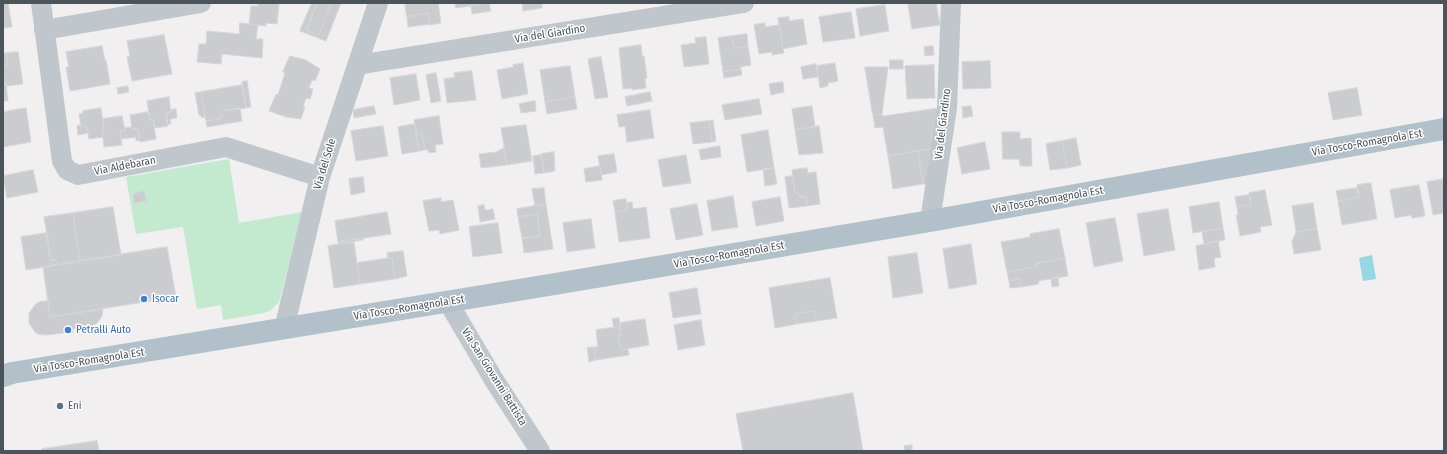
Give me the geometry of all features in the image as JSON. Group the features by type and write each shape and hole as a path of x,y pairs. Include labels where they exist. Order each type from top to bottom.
{"main road":[{"name":"Via Tosco-Romagnola Est","path":"6,374 930,221 1444,129"}],"street":[{"name":"Via Aldebaran","path":"40,3 62,161 67,170 78,175 226,147 320,177"},
{"path":"44,30 201,3"},
{"name":"Via del Sole","path":"284,329 320,177 378,3"},
{"name":"Via del Giardino","path":"357,66 744,3"},
{"name":"Via del Giardino","path":"930,221 947,108 951,3"},
{"name":"Via San Giovanni Battista","path":"448,302 494,380 540,451"}],"green space":[{"path":"229,159 239,223 302,212 279,302 271,310 264,313 223,320 221,305 197,309 183,227 136,234 126,177"}],"water":[{"path":"1372,255 1376,279 1363,281 1359,258"}],"building":[{"path":"3,3 8,3 12,27 3,28"},
{"path":"258,3 279,3 277,24 266,23 266,26 249,24 251,6 258,6"},
{"path":"312,3 317,3 307,30 319,35 331,3 341,3 326,41 300,31"},
{"path":"317,3 331,3 319,35 307,30"},
{"path":"405,3 438,3 441,23 430,25 428,13 407,17"},
{"path":"455,3 489,3 456,8"},
{"path":"489,3 491,11 472,14 471,6"},
{"path":"523,3 542,3 542,8 523,11"},
{"path":"908,3 936,3 940,25 912,29"},
{"path":"885,5 889,31 860,36 856,9"},
{"path":"851,12 855,38 823,42 819,17"},
{"path":"428,13 430,24 408,27 407,17"},
{"path":"789,17 789,21 803,19 807,44 783,49 778,18"},
{"path":"240,23 258,25 256,39 263,39 262,58 222,54 221,64 197,62 199,44 206,44 207,31 239,34"},
{"path":"765,23 765,27 779,25 784,53 772,55 772,52 759,54 754,25"},
{"path":"747,34 748,46 734,48 732,36"},
{"path":"164,35 172,74 132,81 127,57 130,56 127,41"},
{"path":"732,36 734,48 748,46 751,65 740,67 741,69 723,72 718,38"},
{"path":"706,37 709,64 684,67 681,45 696,43 695,38"},
{"path":"641,45 647,78 645,78 646,88 632,90 632,88 623,89 619,48"},
{"path":"102,46 110,84 70,91 66,67 69,67 66,52"},
{"path":"933,46 934,55 925,56 924,47"},
{"path":"18,52 23,84 6,86 6,83 3,83 3,66 8,66 7,53"},
{"path":"7,53 8,66 3,66 3,54"},
{"path":"290,56 306,60 320,69 315,81 312,80 309,88 313,89 310,99 306,98 301,119 286,117 269,111 276,94 278,95 285,73 283,72"},
{"path":"601,57 608,97 595,99 588,59"},
{"path":"890,60 903,60 903,69 890,69"},
{"path":"990,61 991,88 963,89 962,62"},
{"path":"523,63 528,94 502,99 497,70 514,67 513,65"},
{"path":"835,63 838,81 828,83 828,86 820,88 817,66"},
{"path":"816,64 818,77 803,79 801,67"},
{"path":"934,65 935,98 907,99 905,66"},
{"path":"570,66 575,97 545,102 540,70"},
{"path":"865,67 888,67 882,114 873,115"},
{"path":"741,69 742,75 724,78 723,72"},
{"path":"472,71 476,100 447,103 444,79 455,77 454,73"},
{"path":"436,73 441,101 431,103 426,75"},
{"path":"416,74 420,100 394,105 390,78"},
{"path":"247,81 251,107 246,108 242,82"},
{"path":"783,82 784,92 771,95 769,84"},
{"path":"3,83 6,83 8,101 3,101"},
{"path":"242,85 246,108 223,111 220,119 206,121 201,92"},
{"path":"128,86 129,92 118,94 117,88"},
{"path":"1357,88 1362,115 1333,120 1328,93"},
{"path":"201,92 205,117 203,118 199,115 195,93"},
{"path":"650,92 652,101 627,106 625,97"},
{"path":"169,97 171,112 166,112 168,126 155,128 153,120 150,120 147,101"},
{"path":"575,97 577,109 547,114 545,102"},
{"path":"759,99 762,114 725,120 722,105"},
{"path":"535,101 536,111 521,113 519,104"},
{"path":"374,106 376,114 354,118 353,110"},
{"path":"812,106 815,127 795,130 792,109"},
{"path":"971,106 973,116 963,118 962,107"},
{"path":"26,108 31,142 3,147 3,112"},
{"path":"101,108 104,129 102,129 103,137 89,139 87,126 81,127 79,114 83,113 83,111"},
{"path":"240,108 242,121 207,127 206,121 220,119 223,111"},
{"path":"940,108 935,148 888,156 883,127 875,128 873,115 882,114 882,116"},
{"path":"176,109 177,118 170,119 171,124 167,124 166,112 171,112 171,110"},
{"path":"650,110 654,138 627,142 625,126 619,127 617,115"},
{"path":"149,112 150,120 153,120 156,139 140,142 138,129 132,129 130,115"},
{"path":"122,116 125,131 120,131 122,145 104,147 102,129 104,129 103,119"},
{"path":"439,116 443,144 435,145 436,152 429,153 428,150 425,150 422,134 416,135 414,120"},
{"path":"713,120 716,141 712,142 709,121"},
{"path":"709,121 712,142 693,144 690,123"},
{"path":"415,124 419,151 402,154 398,127"},
{"path":"81,125 81,127 87,126 88,133 78,135 77,126"},
{"path":"526,125 532,161 507,165 501,128"},
{"path":"383,126 388,156 356,161 351,131"},
{"path":"819,126 823,153 799,155 795,130"},
{"path":"132,127 132,129 138,129 140,140 136,141 136,137 121,139 120,131 125,131 124,128"},
{"path":"768,130 774,168 747,172 741,135"},
{"path":"1002,132 1020,132 1020,139 1031,138 1032,166 1020,166 1019,159 1003,159"},
{"path":"422,134 425,150 419,151 416,135"},
{"path":"1076,138 1081,165 1067,168 1062,141"},
{"path":"1062,141 1067,168 1050,170 1046,144"},
{"path":"985,142 990,169 962,174 957,148"},
{"path":"720,146 721,157 701,160 699,150"},
{"path":"504,148 507,165 481,168 479,154 496,152"},
{"path":"935,148 929,184 923,184 918,151"},
{"path":"918,151 923,184 893,189 888,156"},
{"path":"554,152 555,171 544,173 541,154"},
{"path":"614,154 617,172 601,175 598,156"},
{"path":"541,155 544,173 535,174 533,156"},
{"path":"686,155 691,183 663,187 658,160"},
{"path":"600,166 602,180 586,182 584,169"},
{"path":"774,168 777,184 765,186 763,169"},
{"path":"807,168 808,173 816,172 820,204 807,206 806,197 799,197 798,192 795,193 792,170"},
{"path":"33,170 38,192 7,198 3,176"},
{"path":"793,176 795,193 798,192 799,197 806,197 807,206 789,208 785,177"},
{"path":"363,177 365,192 351,195 349,179"},
{"path":"1444,179 1444,213 1433,215 1427,182"},
{"path":"1371,183 1377,219 1342,225 1338,201 1359,197 1357,185"},
{"path":"1419,185 1425,216 1412,218 1411,215 1395,218 1390,190"},
{"path":"544,188 546,204 535,206 532,189"},
{"path":"1357,188 1359,197 1338,201 1336,191"},
{"path":"1265,190 1272,225 1260,227 1261,232 1240,236 1236,215 1238,215 1237,207 1251,204 1249,193"},
{"path":"144,191 146,201 134,203 133,194"},
{"path":"1249,195 1251,204 1237,207 1235,197"},
{"path":"733,196 738,227 712,231 707,201"},
{"path":"780,197 784,221 756,226 752,202"},
{"path":"441,198 441,202 453,200 459,230 440,234 439,230 429,231 423,201"},
{"path":"626,199 627,210 615,212 613,201"},
{"path":"632,202 633,209 646,207 650,238 619,242 615,212 627,210 627,203"},
{"path":"1219,202 1223,228 1193,233 1189,207"},
{"path":"1313,203 1317,229 1296,232 1292,206"},
{"path":"546,204 553,249 524,253 522,238 540,236 537,214 518,217 517,209"},
{"path":"697,204 703,235 676,240 670,209"},
{"path":"484,205 485,210 493,209 495,219 480,222 478,206"},
{"path":"113,207 121,255 80,261 73,213"},
{"path":"1168,209 1175,250 1144,256 1137,214"},
{"path":"387,212 391,234 338,242 335,221"},
{"path":"73,213 80,261 57,265 56,260 51,260 44,217"},
{"path":"537,214 540,236 522,238 518,217"},
{"path":"1115,218 1123,261 1094,267 1086,223"},
{"path":"591,219 595,248 567,252 563,223"},
{"path":"498,223 502,253 473,257 469,227"},
{"path":"1223,228 1225,240 1204,244 1202,232"},
{"path":"1059,229 1065,258 1036,264 1036,267 1007,272 1001,242 1030,237 1030,234"},
{"path":"1317,229 1321,250 1294,254 1292,241 1296,232"},
{"path":"46,233 51,260 56,260 57,265 26,270 21,237"},
{"path":"363,238 363,240 339,244 338,242"},
{"path":"1218,241 1221,257 1214,258 1215,267 1199,270 1196,246"},
{"path":"354,242 360,284 334,288 328,246"},
{"path":"971,244 977,284 949,289 943,249"},
{"path":"167,247 176,297 50,317 43,267"},
{"path":"403,251 407,276 395,279 392,258 388,258 387,253"},
{"path":"917,253 923,293 893,298 888,257"},
{"path":"392,258 395,279 360,284 357,263"},
{"path":"1065,258 1068,276 1038,281 1039,284 1021,287 1020,279 1009,281 1007,272 1036,267 1036,264"},
{"path":"1058,277 1059,286 1052,287 1051,279"},
{"path":"830,278 837,318 816,321 814,311 795,314 797,324 775,328 769,288"},
{"path":"1020,279 1021,287 1010,288 1009,281"},
{"path":"697,288 701,314 673,318 669,293"},
{"path":"48,301 50,317 103,309 102,316 93,326 73,329 73,332 45,335 38,334 29,323 29,313 39,302"},
{"path":"814,311 816,321 797,324 795,314"},
{"path":"619,318 620,329 617,327 614,328 612,319"},
{"path":"645,319 649,345 621,350 618,336 621,336 620,323"},
{"path":"701,320 705,345 678,350 674,325"},
{"path":"617,327 620,329 621,336 618,336 621,350 628,349 629,355 596,360 594,347 598,347 596,330"},
{"path":"594,347 596,360 589,362 587,348"},
{"path":"853,393 863,451 743,451 736,414"},
{"path":"97,441 99,451 42,451 42,449"},
{"path":"912,445 912,451 905,451 904,446"}],"place":[{"name":"Isocar","path":"144,299"},
{"name":"Petralli Auto","path":"68,330"},
{"name":"Eni","path":"60,406"}]}
